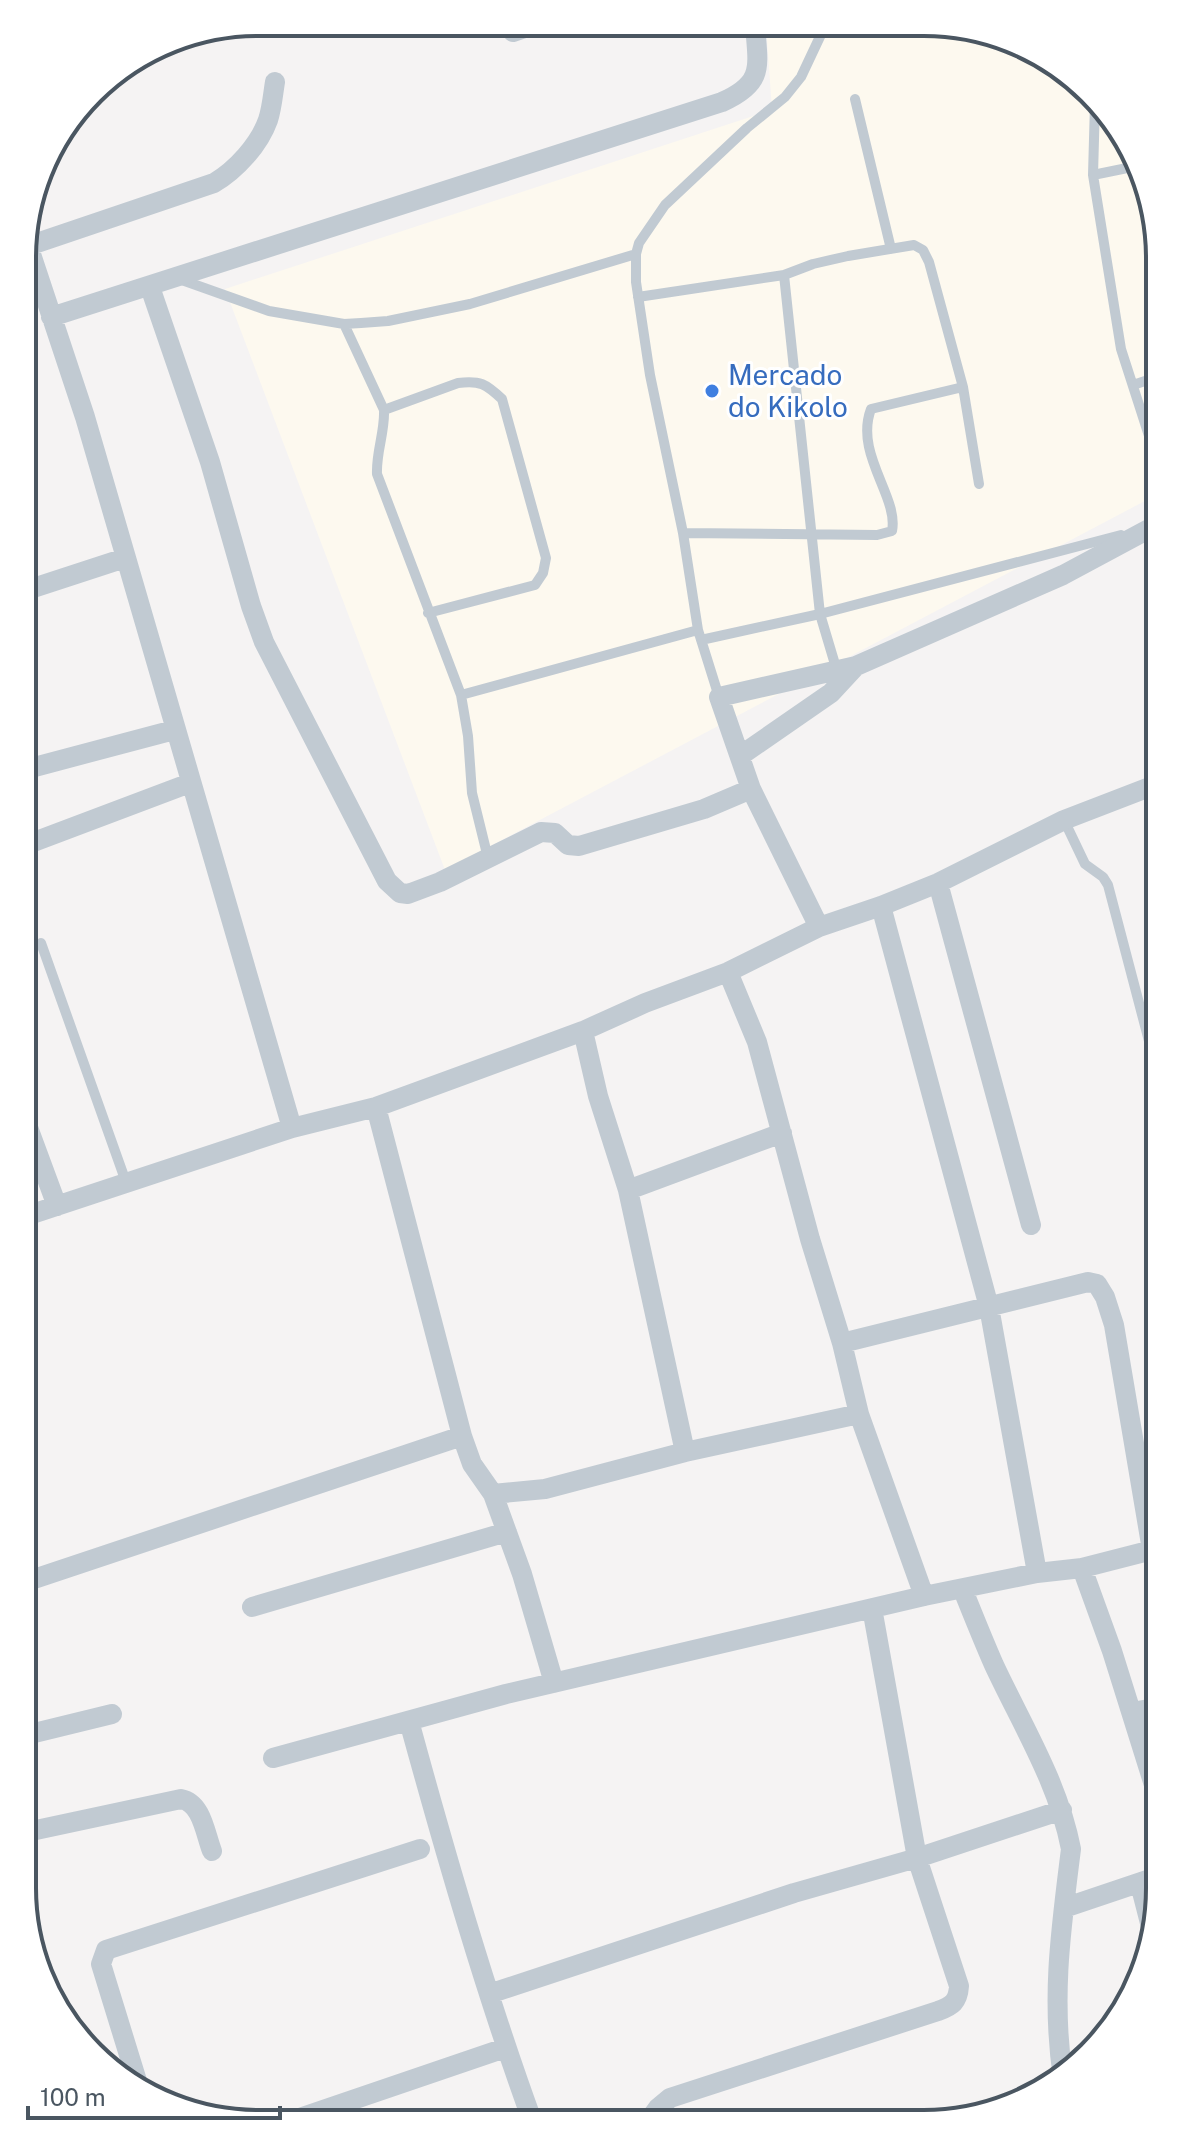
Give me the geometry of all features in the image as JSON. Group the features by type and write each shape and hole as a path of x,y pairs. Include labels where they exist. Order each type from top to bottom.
{"street":[{"path":"51,317 177,279 733,97 754,82 758,65 756,36"},
{"path":"37,237 225,177 238,165 264,128 269,118 275,82"},
{"path":"36,271 85,417 292,1128"},
{"path":"150,287 210,462 264,642 387,881 400,893 408,894 541,832 555,833 568,845 579,846 704,809 751,789"},
{"path":"819,927 751,789 719,697 847,669 1063,575 1146,530"},
{"path":"36,587 125,558"},
{"path":"740,756 831,693 847,669"},
{"path":"36,767 174,730"},
{"path":"36,841 190,783"},
{"path":"36,1213 292,1128 376,1107 583,1031 645,1003 728,972 819,927 938,883 1064,820 1146,788"},
{"path":"938,883 1031,1225"},
{"path":"881,906 989,1307 1037,1573"},
{"path":"728,972 757,1042 859,1414 924,1596"},
{"path":"583,1031 598,1096 628,1190 685,1452"},
{"path":"376,1107 462,1436 472,1464 493,1494 554,1683"},
{"path":"628,1190 782,1133"},
{"path":"36,1149 57,1206"},
{"path":"842,1343 1088,1282 1097,1284 1105,1297 1114,1325 1146,1496"},
{"path":"493,1494 545,1489 685,1452 859,1414"},
{"path":"36,1578 462,1436"},
{"path":"252,1607 507,1532"},
{"path":"273,1758 554,1683 924,1596 1037,1573 1082,1568 1146,1552"},
{"path":"1082,1568 1146,1758"},
{"path":"963,1590 993,1663 1051,1780 1071,1849 1056,1975 1056,2019 1061,2062"},
{"path":"657,2110 670,2098 952,2006 958,1998 959,1986 917,1858 872,1608"},
{"path":"1132,1712 1146,1710"},
{"path":"36,1733 112,1714"},
{"path":"409,1721 505,2048 528,2110"},
{"path":"36,1830 181,1799 197,1809 212,1851"},
{"path":"489,1994 794,1893 917,1858 1062,1810"},
{"path":"134,2073 101,1964 106,1950 420,1849"},
{"path":"1064,1908 1146,1881"},
{"path":"323,2110 505,2048"}],"lane":[{"path":"719,697 700,635 683,533 650,375 634,267 639,243 665,205 785,97 806,68 820,36"},
{"path":"855,99 891,249"},
{"path":"1095,117 1093,175 1121,349 1146,415"},
{"path":"1093,175 1126,168"},
{"path":"638,297 784,275 813,264 914,245 923,250 929,262 963,387 979,484"},
{"path":"177,279 269,311 344,324 388,321 470,304 636,254"},
{"path":"784,275 820,614 847,669"},
{"path":"344,324 384,410 385,422 376,456 377,474 461,695 472,793 488,858"},
{"path":"384,410 458,383 470,381 486,384 502,399 546,558 543,573 535,585 428,613"},
{"path":"1133,385 1146,381"},
{"path":"683,533 877,535 892,531 894,520 872,464 867,420 871,409 963,387"},
{"path":"461,695 700,635 820,614 1146,527"},
{"path":"1064,820 1085,864 1103,877 1108,885 1146,1030"},
{"path":"41,943 126,1182"}],"shaded area":[{"name":"Mercado do Kikolo","path":"767,36 939,36 967,40 1022,59 1047,73 1091,112 1123,160 1134,187 1144,229 1146,500 445,870 225,289 772,110"}],"place":[{"name":"Mercado do Kikolo","path":"712,391"}]}
